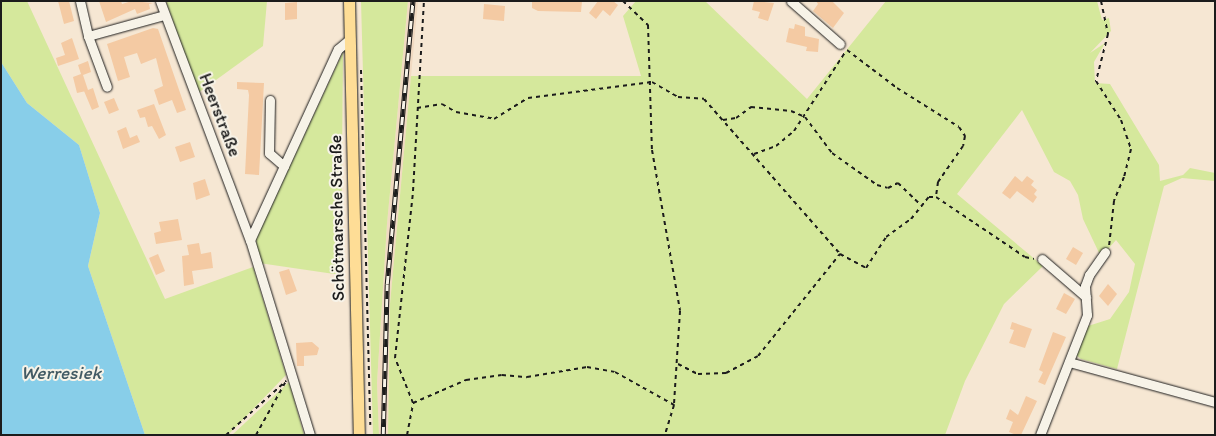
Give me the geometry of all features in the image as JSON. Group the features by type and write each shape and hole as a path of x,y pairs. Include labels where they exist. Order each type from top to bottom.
{"main road":[{"name":"Schötmarsche Straße","path":"349,1 360,435"}],"street":[{"path":"80,1 88,36 107,88"},
{"name":"Heerstraße","path":"160,1 250,240 288,378 310,435"},
{"path":"791,1 840,44"},
{"path":"88,36 164,15"},
{"path":"250,240 338,48 350,39"},
{"path":"270,100 269,153 284,166"},
{"path":"1040,435 1087,315 1086,297 1089,275 1105,252"},
{"path":"1042,259 1086,297"},
{"path":"1069,362 1215,402"}],"path":[{"path":"407,435 412,403 396,358 418,108 424,1"},
{"path":"623,1 648,25 652,82 652,150 680,311 674,405 665,435"},
{"path":"1102,1 1108,34 1096,81 1120,120 1130,149 1124,177 1114,201 1111,242 1105,252"},
{"path":"754,154 776,146 805,117 847,49 897,88 958,126 965,136 963,146 938,182 936,196"},
{"path":"361,68 370,426"},
{"path":"418,108 442,104 456,112 494,120 528,98 652,82 678,97 704,99 840,254 866,268 886,237 911,219 929,197 936,196 1025,257 1042,259"},
{"path":"723,120 736,118 751,107 791,111 805,117 832,153 877,185 888,188 898,184 921,205"},
{"path":"678,364 698,374 726,373 758,356 840,254"},
{"path":"412,403 466,380 502,376 527,377 586,367 615,372 674,405"},
{"path":"226,435 288,378"},
{"path":"256,435 288,378"}],"shaded area":[{"path":"408,1 418,1 390,304 388,435 379,435 377,383 387,224"}],"green space":[{"path":"1,1 27,1 165,299 253,267 286,375 228,435 145,435 88,266 100,213 79,145 27,103 1,62"},
{"path":"166,1 267,1 263,46 198,93"},
{"path":"361,1 408,1 387,224 377,383 379,435 373,435"},
{"path":"636,1 705,1 807,99 886,1 1097,1 1102,20 1109,18 1111,31 1090,53 1105,43 1094,62 1095,83 1110,84 1159,165 1160,181 1183,175 1190,168 1215,173 1215,181 1182,178 1164,186 1117,369 1081,359 1076,355 1088,326 1110,319 1129,292 1135,264 1116,240 1101,257 1083,219 1078,195 1070,181 1054,172 1022,110 957,194 1043,266 1004,304 965,381 945,435 388,435 390,304 411,76 641,76 623,16"},
{"path":"343,52 341,275 259,263 256,239"},
{"path":"289,382 304,435 232,435"}],"water":[{"name":"Werresiek","path":"1,62 27,103 79,145 100,213 88,266 145,435 1,435"}],"building":[{"path":"58,1 69,1 74,21 64,24"},
{"path":"99,1 121,1 122,4 132,1 153,3 149,4 150,9 137,14 135,9 106,22"},
{"path":"532,1 582,1 581,12 538,11 532,8"},
{"path":"598,1 613,1 618,5 610,16 603,10 596,19 589,13"},
{"path":"754,1 774,3 768,21 758,18 760,12 752,10"},
{"path":"816,1 832,1 844,13 833,28 813,11 818,4"},
{"path":"297,2 297,19 285,20 285,3"},
{"path":"484,4 505,6 504,21 483,19"},
{"path":"795,24 805,27 805,36 819,39 818,52 806,51 807,47 786,42 789,28 794,29"},
{"path":"153,28 158,29 186,110 177,113 172,100 159,105 154,90 163,86 156,58 141,64 137,53 124,57 130,77 118,81 107,44"},
{"path":"72,38 79,59 58,66 56,58 65,55 61,43"},
{"path":"88,61 91,72 83,75 88,90 93,88 99,107 92,110 84,91 77,93 73,77 81,74 78,65"},
{"path":"237,82 264,83 259,175 245,174 249,95 248,90 237,89"},
{"path":"114,98 119,110 109,114 104,102"},
{"path":"154,104 166,135 159,139 152,126 148,127 145,117 140,118 137,110"},
{"path":"126,127 130,138 137,135 140,142 123,149 117,131"},
{"path":"190,142 195,157 180,162 175,147"},
{"path":"1015,176 1022,182 1027,176 1034,181 1031,185 1037,190 1034,194 1037,197 1033,203 1017,191 1010,199 1002,193"},
{"path":"205,179 210,195 196,200 193,183"},
{"path":"178,219 182,240 156,244 154,233 161,231 159,222"},
{"path":"199,243 201,254 211,252 213,268 192,271 194,284 184,286 182,256 189,255 187,245"},
{"path":"1073,247 1083,253 1076,265 1066,259"},
{"path":"158,254 165,271 156,275 149,258"},
{"path":"289,269 297,291 286,295 279,272"},
{"path":"1108,284 1117,294 1108,306 1099,296"},
{"path":"1064,293 1075,299 1066,314 1056,309"},
{"path":"1012,322 1032,329 1025,348 1009,343 1014,330 1010,329"},
{"path":"1053,332 1066,337 1045,385 1038,382 1043,372 1039,370"},
{"path":"312,342 319,348 317,355 304,356 304,366 297,366 296,343"},
{"path":"1026,396 1037,401 1021,435 1016,435 1009,432 1013,422 1006,419 1010,409 1018,415"}],"railway":[{"path":"383,435 387,284 413,1"}]}
